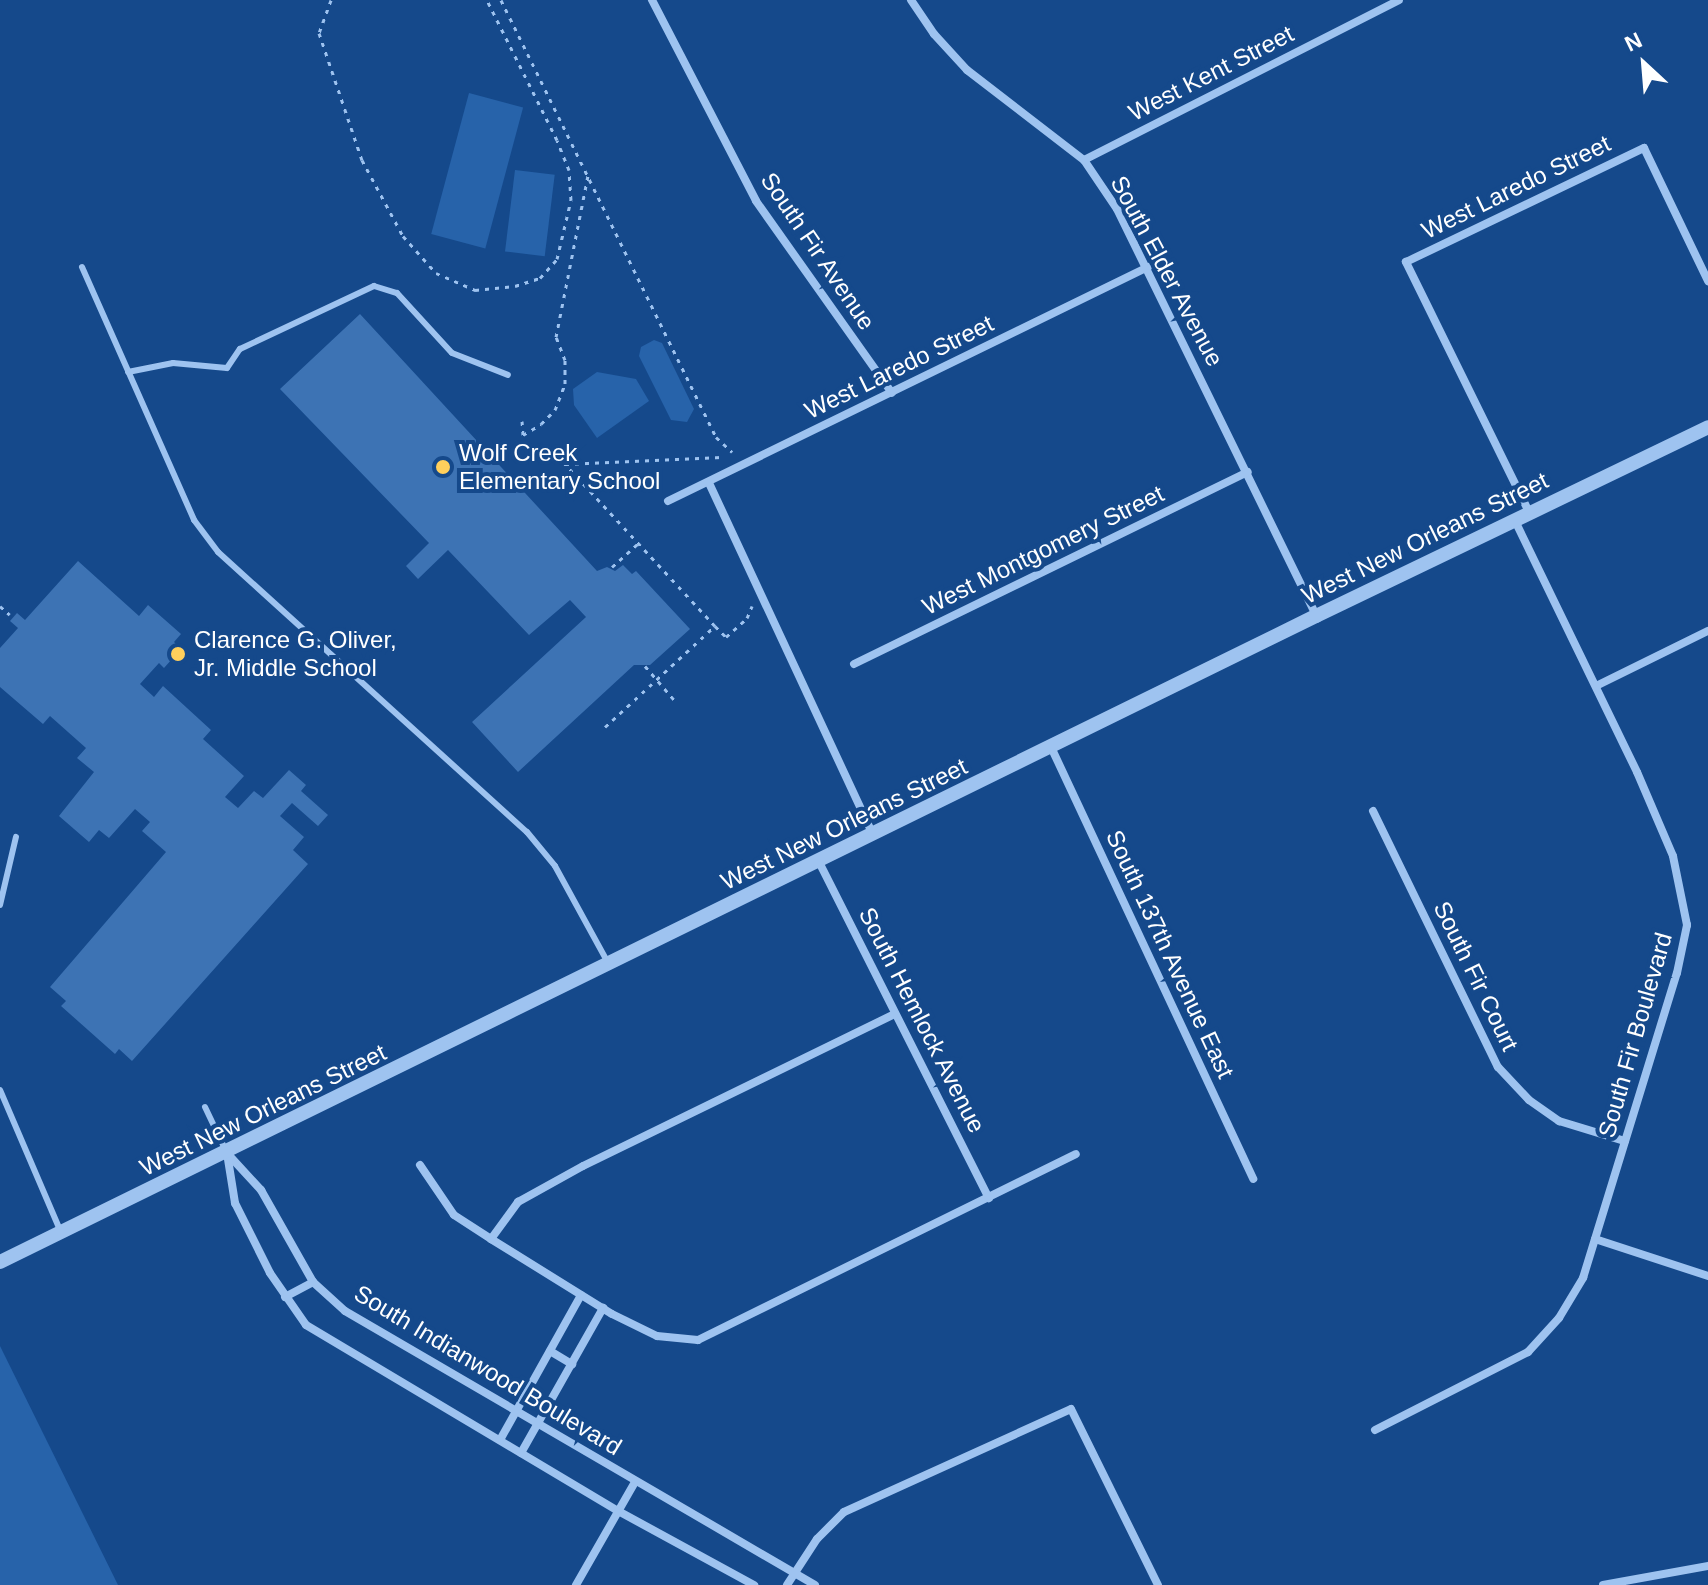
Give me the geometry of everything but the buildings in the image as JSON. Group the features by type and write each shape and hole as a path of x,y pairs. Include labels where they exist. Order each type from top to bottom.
{"street":[{"name":"South Fir Avenue","path":"652,0 756,201 892,393"},
{"name":"South Elder Avenue","path":"911,0 934,34 967,70 1084,160 1117,209 1316,616"},
{"name":"West Kent Street","path":"1084,160 1399,0"},
{"name":"West Laredo Street","path":"1529,512 1406,262 1644,148 1708,281"},
{"name":"West Laredo Street","path":"668,501 1148,267"},
{"name":"West New Orleans Street","path":"0,1262 609,966 872,833 1708,427"},
{"name":"West Montgomery Street","path":"854,664 1248,472"},
{"path":"709,483 872,833"},
{"name":"South Fir Boulevard","path":"1375,1430 1528,1352 1559,1318 1583,1278 1677,973 1687,925 1673,856 1596,686 1515,521"},
{"path":"1596,686 1708,631"},
{"name":"South 137th Avenue East","path":"1051,747 1253,1179"},
{"name":"South Fir Court","path":"1373,811 1498,1067 1529,1100 1559,1121 1625,1141"},
{"name":"South Hemlock Avenue","path":"818,860 989,1198"},
{"path":"491,1239 518,1202 557,1180 895,1014"},
{"path":"226,1152 235,1203 285,1297 306,1325 620,1512 754,1585"},
{"name":"South Indianwood Boulevard","path":"226,1152 261,1190 313,1282 345,1311 815,1585"},
{"path":"420,1165 454,1215 491,1239 603,1308 657,1336 698,1340 1076,1154"},
{"path":"1595,1239 1708,1276"},
{"path":"285,1297 313,1282"},
{"path":"500,1440 581,1295"},
{"path":"521,1453 603,1308"},
{"path":"550,1351 572,1364"},
{"path":"787,1585 817,1539 844,1512 1071,1409 1158,1585"},
{"path":"576,1585 635,1482"},
{"path":"1603,1585 1708,1566"}],"lane":[{"path":"82,267 194,520 218,552 483,788 527,832 555,866 609,966"},
{"path":"128,372 173,363 227,368 240,349 374,286 397,293 452,353 508,375"},
{"path":"0,905 16,837"},
{"path":"0,1090 61,1232"},
{"path":"205,1107 226,1152"}],"path":[{"path":"331,0 319,33 362,160 403,236 436,273 475,290 515,286 540,278 557,259 566,232 571,200 569,170 487,0"},
{"path":"501,0 716,437 732,452"},
{"path":"522,421 523,435 541,424 555,410 562,393 566,367 556,337 588,175"},
{"path":"566,232 576,233"},
{"path":"722,457 565,464 726,637 751,613 751,601"},
{"path":"612,567 639,543"},
{"path":"0,606 10,615"},
{"path":"605,727 715,626"},
{"path":"645,666 676,702"}],"shaded area":[{"path":"469,93 523,107 485,249 431,234"},
{"path":"515,170 555,175 545,256 505,251"},
{"path":"654,340 662,343 694,409 687,422 671,420 639,356 641,347"},
{"path":"597,372 636,379 649,401 597,438 574,405 573,389"},
{"path":"0,1346 118,1585 0,1585"}],"place":[{"name":"Wolf Creek Elementary School","path":"443,467"},
{"name":"Clarence G. Oliver, Jr. Middle School","path":"178,654"}]}
